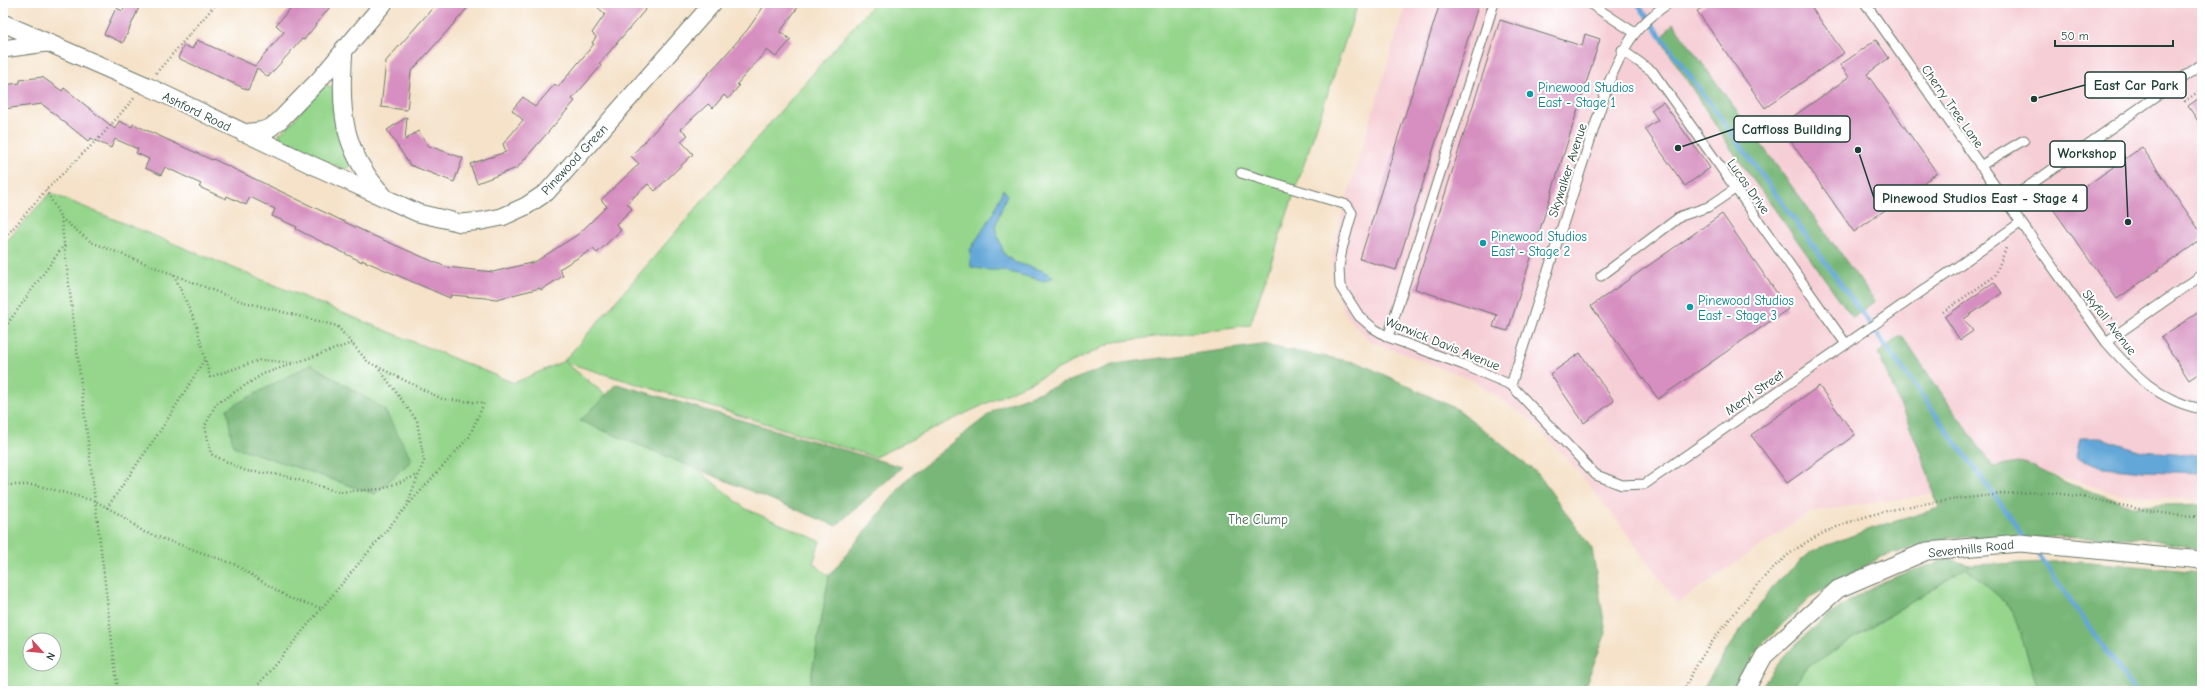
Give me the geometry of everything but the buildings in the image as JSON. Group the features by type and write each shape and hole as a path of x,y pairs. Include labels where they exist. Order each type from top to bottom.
{"street":[{"path":"243,133 270,128 279,121 319,80 344,48 384,3"},
{"name":"Pinewood Green","path":"344,48 342,81 343,117 349,140 370,180 387,198 418,213 461,223 502,217 526,206 547,192 713,3"},
{"name":"Ashford Road","path":"3,23 145,86 243,133 387,198"},
{"path":"3,49 46,43"},
{"name":"Sevenhills Road","path":"1744,691 1764,656 1838,589 1927,551 2020,543 2202,560"}],"lane":[{"path":"1388,337 1494,3"},
{"path":"1589,3 1635,33"},
{"name":"Skywalker Avenue","path":"1512,385 1609,82 1622,50 1642,24 1669,3"},
{"name":"Cherry Tree Lane","path":"1865,3 2020,223"},
{"name":"Lucas Drive","path":"1622,50 1653,72 1846,344"},
{"path":"2006,202 2202,64"},
{"path":"1980,166 2024,140"},
{"name":"Warwick Davis Avenue","path":"1241,173 1347,205 1352,213 1342,248 1339,267 1340,286 1359,316 1373,328 1388,337 1512,385"},
{"path":"1601,276 1681,216 1708,207 1735,189"},
{"name":"Meryl Street","path":"1512,385 1596,475 1622,485 1645,484 2020,223"},
{"name":"Skyfall Avenue","path":"2020,223 2106,342 2134,375 2162,395 2202,409"},
{"path":"2106,342 2202,275"}],"path":[{"path":"3,240 46,190 102,135 217,3"},
{"path":"2175,97 2179,93 2185,101 2202,90"},
{"path":"46,190 61,218 118,691"},
{"path":"61,218 91,242 240,301 337,326 368,362 442,399 484,403 469,437 406,507 253,691"},
{"path":"3,330 64,244"},
{"path":"1943,312 1995,276 2007,247"},
{"path":"174,275 196,324 210,377 260,360 295,363"},
{"path":"2100,315 2112,320 2119,319"},
{"path":"352,343 263,374 216,404 205,426 211,454 246,471 282,475 339,492 382,489 418,475"},
{"path":"107,508 164,425 205,359"},
{"path":"376,366 417,421 424,461 406,507"},
{"path":"3,485 36,485 95,502 144,532 234,564 290,598 322,608"},
{"path":"1684,691 1714,638 1752,591 1782,560 1819,534 1872,515 1914,504 2006,493 2061,494 2124,507 2180,516 2202,516"}],"shaded area":[{"path":"1406,3 2202,3 2202,500 2118,494 2049,473 1932,494 1810,512 1677,603 1618,521 1574,467 1531,420 1473,380 1370,341 1348,318 1334,288 1332,254 1340,220"}],"green space":[{"path":"874,3 1358,3 1250,325 1114,342 875,457 565,362 746,509 820,541 813,563 829,576 809,691 3,691 3,245 50,193 514,383 564,361"},
{"path":"1673,23 1875,301 1853,318 1731,149 1661,40"},
{"path":"324,84 335,88 350,161 349,168 343,169 281,140 279,134 289,126"},
{"path":"1901,335 1993,467 2024,462 2067,483 2133,506 2202,504 2202,550 2144,538 1950,537 1881,557 1812,596 1759,647 1734,691 1702,691 1730,645 1777,582 1812,551 1867,530 1939,508 1920,451 1878,353"},
{"name":"The Clump","path":"1262,345 1359,363 1459,410 1538,474 1592,549 1606,633 1583,691 809,691 829,576 907,479 997,408 1115,364"},
{"path":"311,364 384,409 412,460 375,494 233,446 227,409"},
{"path":"617,384 902,467 836,526 580,421"},
{"path":"1948,559 1970,565 2079,561 2202,572 2202,691 2039,691 2012,608 1966,568 1806,668 1790,691 1759,691 1769,675 1796,644 1828,616 1845,604 1887,580"},
{"path":"1966,568 2012,608 2039,691 1790,691 1806,668"}],"water":[{"path":"1003,189 1007,194 995,227 1004,254 1014,262 1041,270 1054,277 1045,281 1001,270 986,270 971,267 970,250 994,212"},
{"path":"2080,438 2101,438 2142,451 2202,455 2202,473 2142,471 2104,467 2076,457"}],"waterway":[{"path":"1637,3 2026,539"},
{"path":"2034,549 2135,691"}],"place":[{"name":"Pinewood Studios East - Stage 1","path":"1530,94"},
{"name":"East Car Park","path":"2034,99"},
{"name":"Catfloss Building","path":"1678,148"},
{"name":"Pinewood Studios East - Stage 4","path":"1858,150"},
{"name":"Workshop","path":"2128,222"},
{"name":"Pinewood Studios East - Stage 2","path":"1483,243"},
{"name":"Pinewood Studios East - Stage 3","path":"1690,307"}]}
